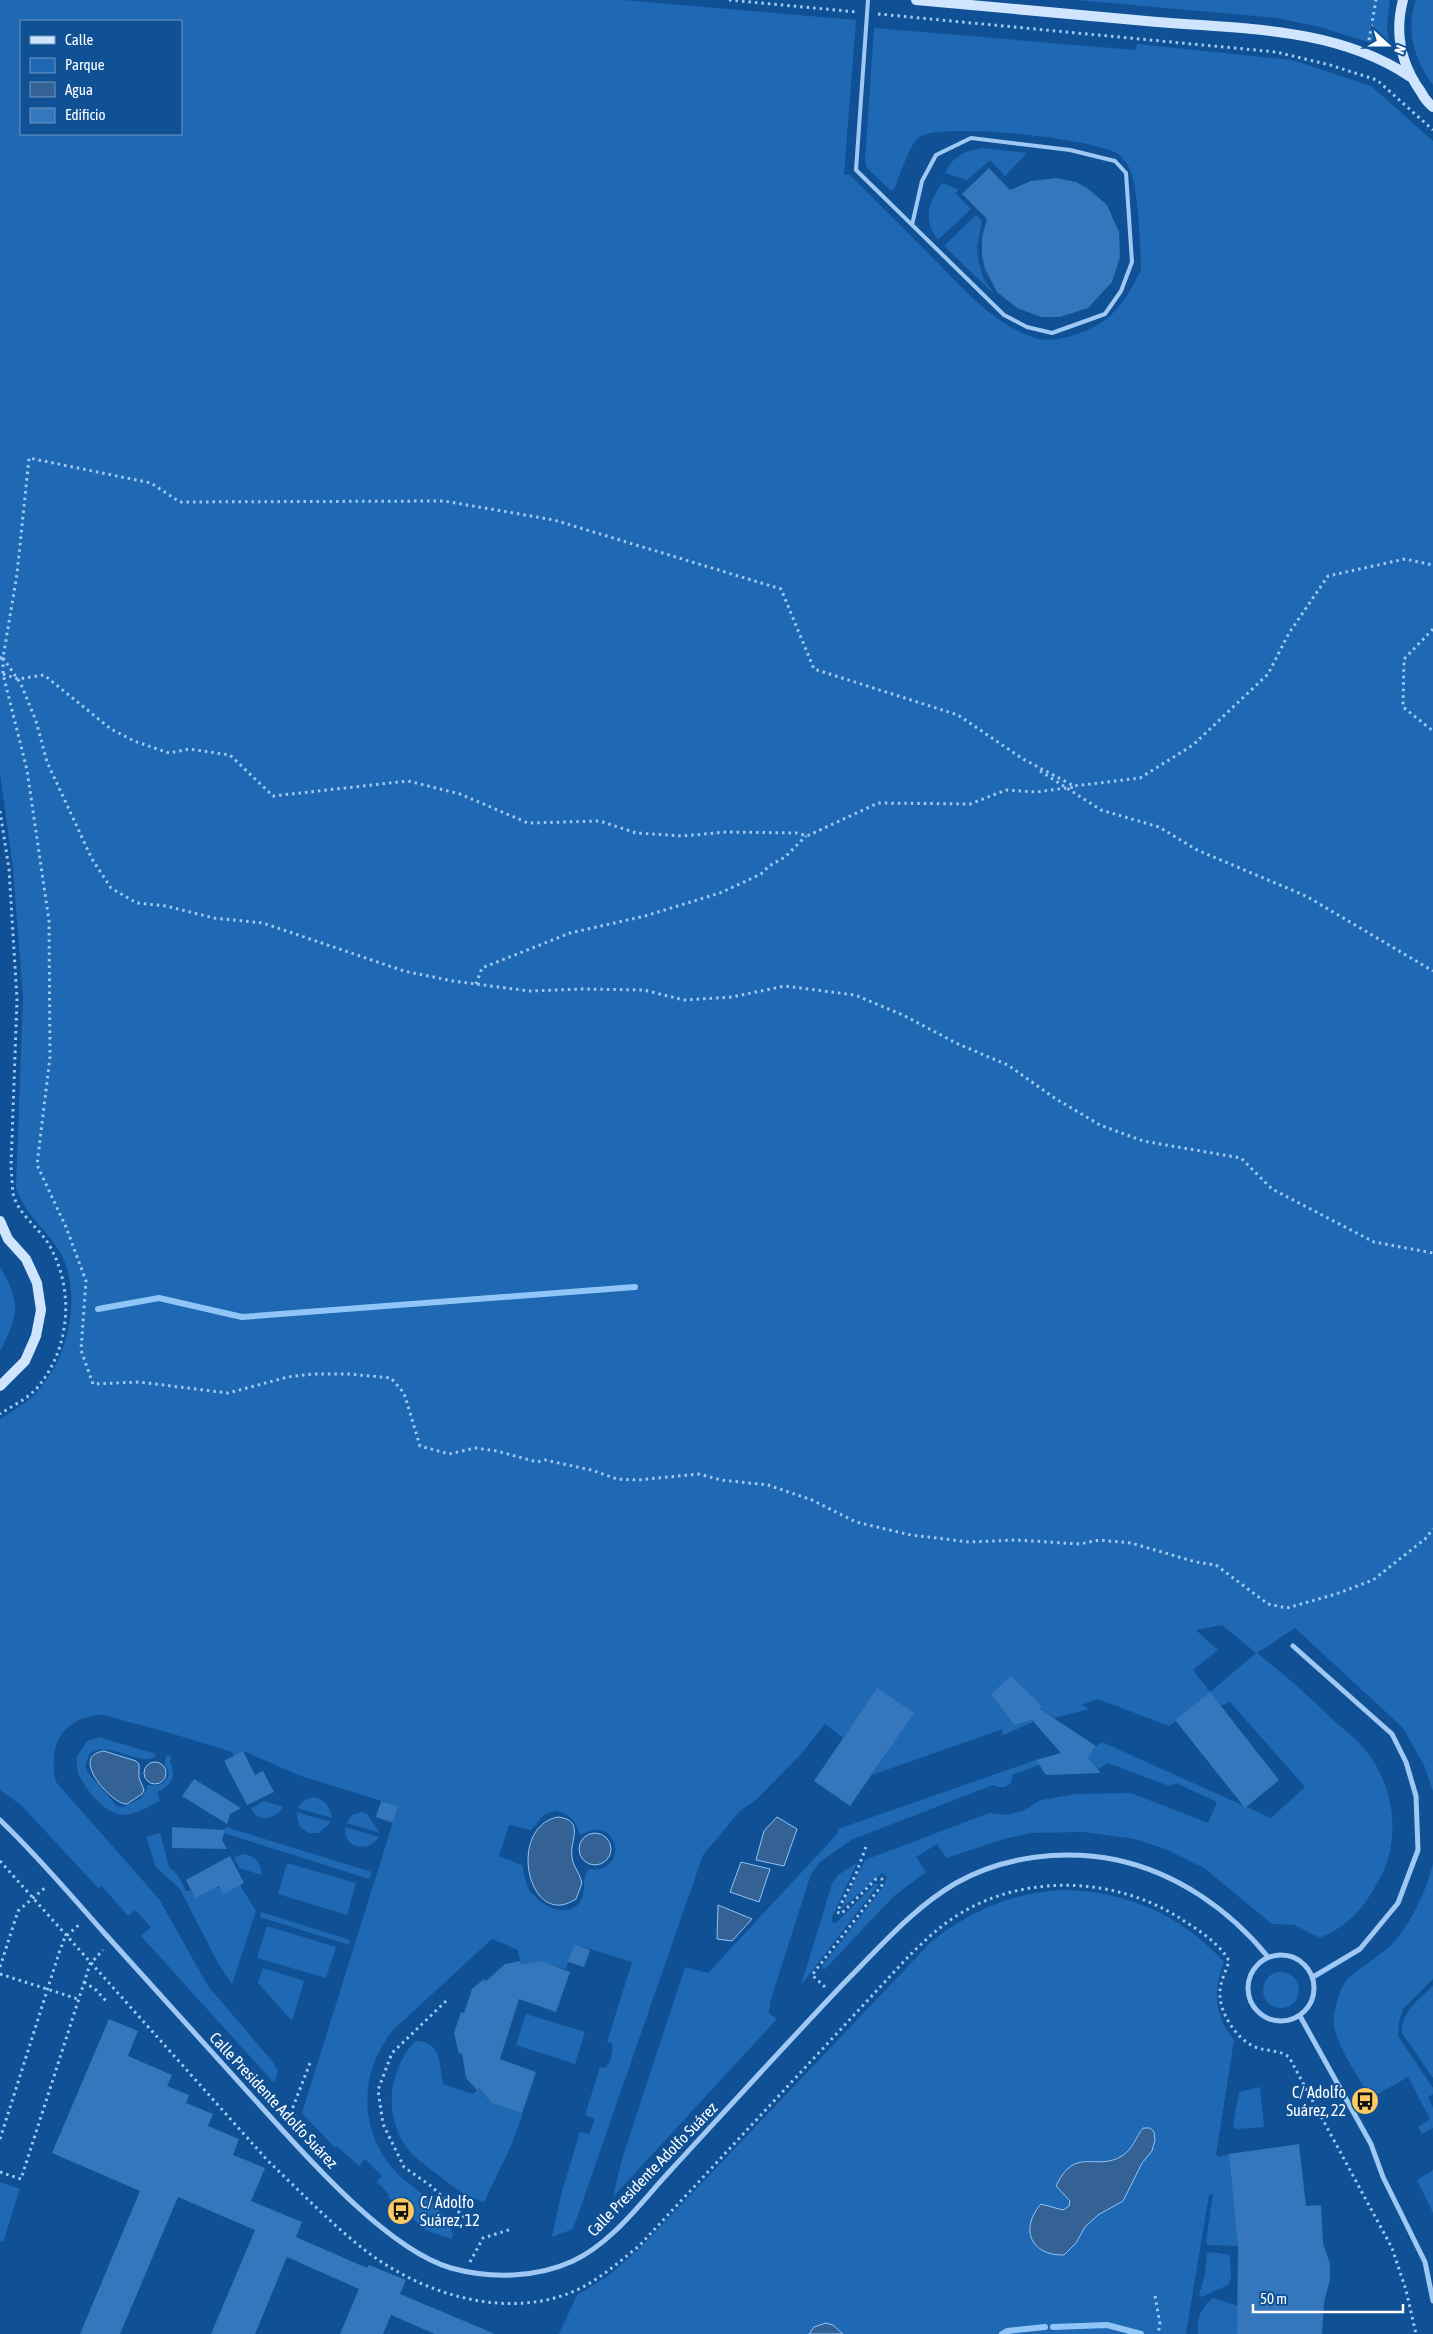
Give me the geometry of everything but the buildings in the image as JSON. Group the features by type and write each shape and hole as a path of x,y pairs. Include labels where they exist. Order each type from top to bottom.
{"main road":[{"path":"916,0 1183,24 1266,29 1367,53 1386,60 1409,76 1433,107"},
{"path":"1403,0 1399,16 1400,47 1409,76"},
{"path":"0,1221 4,1237 26,1259 37,1283 41,1310 36,1336 25,1361 2,1383"}],"street":[{"path":"1293,1646 1392,1734 1406,1762 1416,1796 1418,1850 1398,1903 1360,1949 1313,1977"},
{"name":"Calle Presidente Adolfo Suárez","path":"0,1820 56,1879 283,2132 339,2189 405,2244 445,2266 491,2276 521,2275 550,2269 574,2261 613,2233 833,1995 920,1908 958,1881 1018,1860 1060,1854 1132,1863 1182,1883 1205,1897 1237,1925 1268,1957"},
{"path":"1290,1955 1300,1960 1313,1977 1315,1988 1308,2008 1300,2016 1290,2021 1274,2020 1259,2014 1252,2005 1248,1994 1248,1983 1255,1968 1268,1957 1290,1955"},
{"path":"1300,2016 1370,2144 1383,2177 1425,2262 1433,2301"}],"lane":[{"path":"868,0 856,170 912,225 1004,315 1027,327 1052,333 1104,314 1121,291 1132,262 1126,173 1115,161 1070,150 971,138 936,154 922,181 912,225"}],"path":[{"path":"729,0 1141,41 1276,52 1377,80 1433,130"},
{"path":"1367,53 1376,0"},
{"path":"1433,971 1306,896 1197,850 1159,827 1101,810 1022,760 958,715 814,669 781,588 554,520 444,501 180,502 151,483 29,458 17,574 1,658 3,674 27,770 49,921 50,1057 37,1165 66,1227 86,1281 82,1350 93,1384 138,1382 228,1393 288,1377 314,1374 348,1374 391,1378 404,1393 420,1446 449,1454 475,1448 497,1451 537,1462 545,1460 591,1470 617,1479 638,1480 699,1474 721,1480 768,1485 812,1500 856,1522 910,1535 969,1542 1016,1540 1080,1544 1099,1540 1132,1543 1196,1562 1216,1565 1268,1604 1287,1608 1336,1594 1373,1580 1425,1539 1433,1529"},
{"path":"476,984 482,968 570,933 645,916 720,893 761,874 769,866 785,857 807,836 878,803 970,804 1006,790 1036,792 1140,778 1193,745 1268,674 1289,633 1328,576 1405,559 1433,565"},
{"path":"1433,630 1404,658 1404,707 1433,731"},
{"path":"1,658 18,679 36,720 51,771 92,859 111,888 137,903 166,906 214,918 263,923 404,972 529,991 581,989 644,990 684,1000 732,996 784,986 855,995 903,1015 958,1044 1008,1065 1053,1097 1100,1125 1143,1141 1241,1158 1272,1189 1374,1242 1433,1253"},
{"path":"3,674 18,679 44,676 111,728 134,741 169,753 189,749 230,755 273,796 408,781 460,794 528,823 600,821 636,834 683,836 726,832 797,833 807,836"},
{"path":"1022,760 1074,786"},
{"path":"0,811 9,869 17,999 11,1167 13,1195 18,1206 47,1242 59,1264 66,1294 63,1339 53,1365 36,1388 0,1414"},
{"path":"833,1995 812,1975 882,1885 882,1879 876,1879 841,1914 837,1912 856,1874 867,1844"},
{"path":"0,1861 268,2161 367,2251 420,2282 459,2297 499,2304 546,2300 577,2290 608,2272 632,2251 908,1957 932,1934 961,1913 990,1899 1040,1886 1100,1887 1125,1893 1160,1906 1198,1930 1226,1955 1229,1961 1221,1984 1220,1996 1224,2011 1236,2033 1252,2046 1282,2052 1289,2057 1392,2248 1406,2290 1416,2334"},
{"path":"0,1967 18,1911 56,1879"},
{"path":"0,2138 47,1989 68,1935 89,1916"},
{"path":"0,2172 21,2179 84,1982 92,1962 111,1941"},
{"path":"0,1974 78,1999"},
{"path":"84,1982 96,1990 107,2002"},
{"path":"446,2000 392,2054 378,2090 383,2124 404,2167 431,2186 477,2229"},
{"path":"283,2132 310,2064"},
{"path":"466,2271 483,2238 512,2229"},
{"path":"1155,2296 1160,2324 1158,2334"}],"green space":[{"path":"0,0 623,0 856,20 844,175 850,175 956,282 993,315 1020,332 1044,340 1076,335 1105,320 1129,293 1141,269 1136,198 1131,172 1127,164 1120,155 1106,149 1054,138 990,132 936,132 917,139 909,152 894,190 890,190 867,168 865,160 874,28 1136,50 1137,44 1292,60 1371,86 1433,141 1433,1791 1424,1765 1403,1728 1295,1628 1257,1653 1295,1684 1357,1740 1380,1773 1387,1790 1392,1826 1387,1862 1380,1878 1356,1914 1331,1933 1320,1938 1294,1925 1272,1924 1204,1868 1165,1849 1135,1839 1084,1832 1031,1833 1004,1839 946,1858 937,1844 916,1857 926,1872 894,1896 824,1970 822,1966 884,1886 887,1877 882,1873 840,1910 865,1860 989,1813 1004,1815 1023,1811 1041,1800 1077,1794 1131,1793 1208,1823 1217,1802 1176,1783 1169,1786 1108,1763 1098,1769 1088,1758 1096,1746 1102,1742 1271,1818 1305,1787 1230,1702 1182,1718 1169,1726 1098,1699 1081,1705 1089,1709 1054,1718 1040,1709 1042,1706 1011,1677 992,1694 1014,1725 1032,1720 1033,1722 1001,1736 1003,1729 872,1775 913,1713 877,1689 843,1738 825,1724 801,1754 756,1800 740,1811 703,1855 573,2229 552,2237 561,2195 580,2132 589,2134 595,2119 585,2115 600,2067 605,2068 611,2057 612,2044 607,2042 632,1962 574,1944 566,1969 550,1964 521,1965 518,1950 492,1939 394,2029 382,2046 373,2065 367,2104 370,2123 376,2142 386,2160 400,2176 439,2209 450,2226 453,2235 451,2239 426,2230 388,2197 389,2194 377,2182 382,2176 365,2159 359,2166 337,2146 335,2148 302,2113 398,1806 301,1776 243,1751 234,1756 232,1752 104,1715 85,1718 74,1723 60,1737 54,1757 56,1782 159,1899 208,1986 272,2061 278,2071 274,2083 141,1936 151,1927 135,1910 128,1916 102,1886 98,1888 22,1806 0,1790 0,1419 33,1396 47,1379 63,1347 71,1312 69,1277 64,1260 53,1242 26,1208 16,1188 23,998 13,869 0,772","holes":["1222,1625 1256,1653 1210,1692 1193,1670 1218,1650 1196,1630","556,1811 569,1816 576,1825 580,1835 594,1830 604,1831 611,1837 615,1846 615,1855 610,1863 602,1868 589,1869 585,1876 580,1902 567,1910 559,1910 544,1904 528,1888 522,1865 499,1856 509,1825 531,1830 545,1814"]},
{"path":"1076,0 1390,0 1387,27 1390,49 1320,27 1277,18"},
{"path":"1416,0 1433,0 1433,85 1421,66 1414,45 1411,22"},
{"path":"982,148 1027,153 1005,176 990,160 967,180 945,173 952,162 960,155"},
{"path":"942,183 959,190 955,193 971,209 938,240 930,225 929,212 933,198"},
{"path":"976,215 982,221 977,247 978,259 984,279 995,295 944,246"},
{"path":"0,1267 12,1290 15,1309 11,1328 0,1351"},
{"path":"99,1737 156,1754 154,1758 146,1759 106,1750 90,1753 85,1766 88,1773 117,1806 123,1807 140,1799 147,1790 147,1785 155,1786 164,1782 169,1773 164,1763 167,1755 171,1756 170,1762 173,1776 166,1787 157,1792 160,1801 137,1812 123,1815 116,1814 96,1800 78,1773 76,1758 87,1741"},
{"path":"1036,1760 1039,1765 1012,1775 1012,1782 1005,1787 993,1785 851,1840 820,1862 811,1874 771,1999 769,2013 777,2019 613,2197 622,2159 685,1967 708,1973 838,1833 838,1829"},
{"path":"314,1797 327,1804 332,1818 297,1808 304,1800"},
{"path":"264,1801 283,1807 271,1817 262,1818 254,1813 251,1808"},
{"path":"296,1812 331,1822 319,1833 309,1833 300,1827"},
{"path":"362,1812 367,1814 380,1833 346,1823 352,1815"},
{"path":"226,1827 372,1872 369,1879 224,1833"},
{"path":"345,1827 379,1837 369,1846 357,1846 348,1840 345,1834"},
{"path":"160,1833 169,1867 177,1874 186,1891 240,1885 256,1911 232,1984 219,1965 180,1889 156,1867 146,1837"},
{"path":"244,1854 257,1861 262,1875 239,1868 234,1857"},
{"path":"287,1863 356,1883 347,1915 278,1894"},
{"path":"857,1863 832,1917 832,1923 837,1922 875,1884 879,1884 801,1985 832,1884 838,1875"},
{"path":"1433,1864 1433,1979 1403,2009 1399,2022 1398,2036 1433,2088 1433,2094 1428,2097 1433,2108 1433,2128 1422,2134 1418,2127 1430,2119 1408,2077 1371,2098 1340,2043 1334,2021 1338,1997 1346,1981 1388,1948 1400,1935 1418,1906"},
{"path":"1065,1890 1111,1895 1152,1909 1190,1931 1224,1962 1218,1983 1217,2003 1223,2022 1234,2040 1216,2155 1220,2157 1229,2154 1238,2246 1208,2245 1206,2243 1213,2193 1209,2195 1186,2334 559,2334 577,2295 607,2277 640,2248 931,1942 962,1921 994,1905 1028,1894"},
{"path":"261,1912 350,1940 349,1945 260,1917"},
{"path":"267,1926 336,1947 326,1978 257,1958"},
{"path":"263,1968 304,1981 292,2021 258,1983"},
{"path":"1281,1972 1288,1973 1294,1977 1298,1983 1298,1997 1294,2003 1288,2007 1281,2008 1274,2007 1268,2003 1264,1997 1263,1990 1264,1983 1268,1977 1274,1973"},
{"path":"1433,1986 1433,2078 1402,2033 1402,2025 1412,2006"},
{"path":"526,2014 585,2032 575,2064 516,2045"},
{"path":"415,2041 424,2042 435,2049 440,2062 443,2084 473,2094 479,2088 502,2106 523,2113 511,2146 484,2202 459,2191 421,2162 406,2147 399,2134 394,2120 392,2092 399,2065"},
{"path":"1260,2087 1264,2127 1236,2129 1233,2126 1239,2092"},
{"path":"1433,2170 1433,2213 1417,2180"},
{"path":"0,2182 20,2189 3,2242 0,2241"},
{"path":"1207,2253 1230,2255 1231,2279 1228,2285 1202,2297 1199,2295 1205,2274"},
{"path":"1213,2298 1238,2306 1237,2334 1198,2334 1200,2314"}],"water":[{"path":"104,1751 136,1761 139,1764 139,1778 144,1790 142,1794 127,1804 121,1803 104,1789 92,1770 90,1762 94,1755"},
{"path":"155,1762 163,1765 166,1773 163,1781 155,1784 147,1781 144,1773 147,1765"},
{"path":"558,1817 572,1822 574,1827 572,1857 582,1883 576,1899 559,1905 546,1901 536,1890 530,1874 528,1856 532,1839 542,1825"},
{"path":"777,1817 797,1829 784,1866 756,1860 764,1831"},
{"path":"595,1833 601,1834 606,1838 610,1843 610,1855 606,1860 601,1864 595,1865 589,1864 584,1860 580,1855 579,1849 580,1843 584,1838 589,1834"},
{"path":"741,1862 770,1869 759,1902 730,1892"},
{"path":"718,1905 752,1919 732,1941 717,1939"},
{"path":"1143,2128 1150,2128 1154,2132 1155,2140 1152,2151 1142,2163 1123,2201 1098,2215 1085,2227 1076,2243 1064,2255 1043,2251 1036,2246 1030,2231 1034,2213 1041,2204 1063,2210 1069,2206 1070,2201 1056,2186 1063,2174 1071,2166 1078,2163 1103,2162 1122,2156 1131,2147"},
{"path":"826,2323 833,2325 843,2334 809,2334 814,2327"}],"waterway":[{"path":"98,1309 159,1298 242,1317 635,1287"},
{"path":"1053,2327 1107,2325 1141,2334"},
{"path":"1002,2334 1007,2331 1045,2327"}],"place":[{"name":"C/ Adolfo Suárez, 22","path":"1365,2101"},
{"name":"C/ Adolfo Suárez, 12","path":"401,2211"}]}
